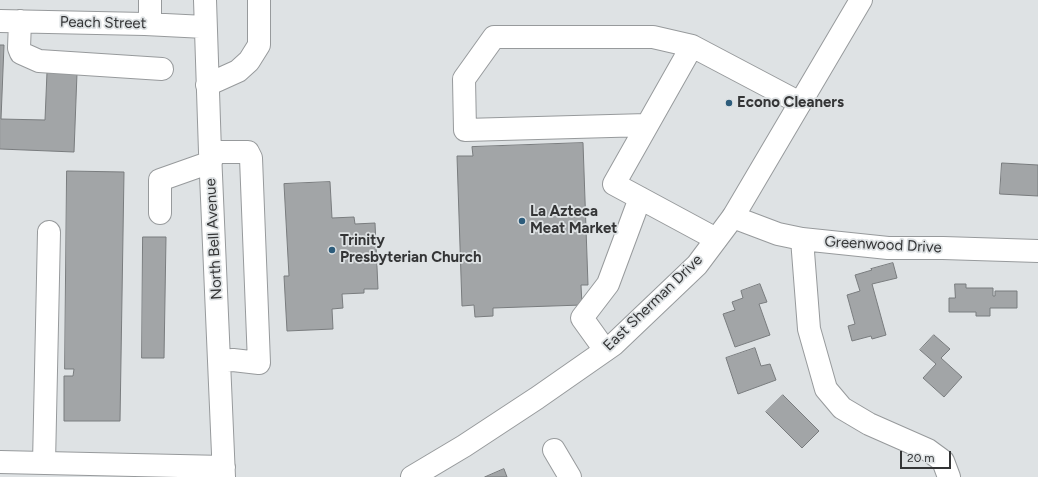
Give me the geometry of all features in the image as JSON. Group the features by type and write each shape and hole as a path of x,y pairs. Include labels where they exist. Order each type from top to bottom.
{"street":[{"path":"150,0 150,24"},
{"name":"North Bell Avenue","path":"205,0 207,85 224,472"},
{"path":"207,85 238,71 249,61 259,45 259,0"},
{"name":"East Sherman Drive","path":"412,477 464,446 537,398 605,350 697,265 733,217 861,0"},
{"path":"10,21 21,53 39,61 162,69"},
{"name":"Peach Street","path":"10,21 205,26"},
{"path":"647,125 465,130 464,79 494,37 653,37 692,46 800,104"},
{"path":"692,46 614,184 716,239"},
{"path":"160,213 160,180 210,157 248,152 251,158 259,363 233,360 220,361"},
{"path":"605,350 582,318 608,284 640,198"},
{"name":"Greenwood Drive","path":"733,217 778,234 802,240 888,248 1038,251"},
{"path":"44,463 49,232"},
{"path":"802,240 808,329 826,389 842,408 869,424 928,450 943,461 949,477"},
{"path":"554,450 570,477"},
{"path":"0,462 224,472"}],"building":[{"path":"0,45 4,45 1,119 45,120 47,72 77,73 74,152 0,149"},
{"name":"La Azteca Meat Market","path":"583,143 588,285 581,285 582,305 493,308 493,316 475,317 474,305 462,306 457,156 473,156 472,147"},
{"path":"1002,163 1038,165 1038,196 1000,194"},
{"path":"67,171 124,172 120,421 64,421 64,376 73,376 74,369 65,369"},
{"name":"Trinity Presbyterian Church","path":"330,182 332,218 354,217 355,224 375,223 378,289 364,289 364,293 342,294 343,308 332,309 333,329 287,331 284,276 289,276 284,184"},
{"path":"143,237 166,237 164,358 142,358"},
{"path":"893,263 897,278 872,284 886,335 872,339 871,336 852,341 848,326 855,324 847,295 860,291 855,275"},
{"path":"760,284 767,302 759,304 770,335 735,347 723,314 735,310 732,302 743,298 741,291"},
{"path":"955,284 966,284 966,288 993,288 993,296 995,296 995,291 1017,291 1017,308 990,308 990,316 976,316 976,312 949,312 949,298 955,298"},
{"path":"934,335 950,349 941,358 962,377 944,397 923,378 936,364 920,350"},
{"path":"755,348 761,366 770,364 776,380 738,394 726,358"},
{"path":"783,395 819,431 802,448 766,412"},
{"path":"504,469 507,477 485,477"}],"place":[{"name":"Econo Cleaners","path":"729,103"},
{"name":"La Azteca Meat Market","path":"522,221"},
{"name":"Trinity Presbyterian Church","path":"332,250"}]}
